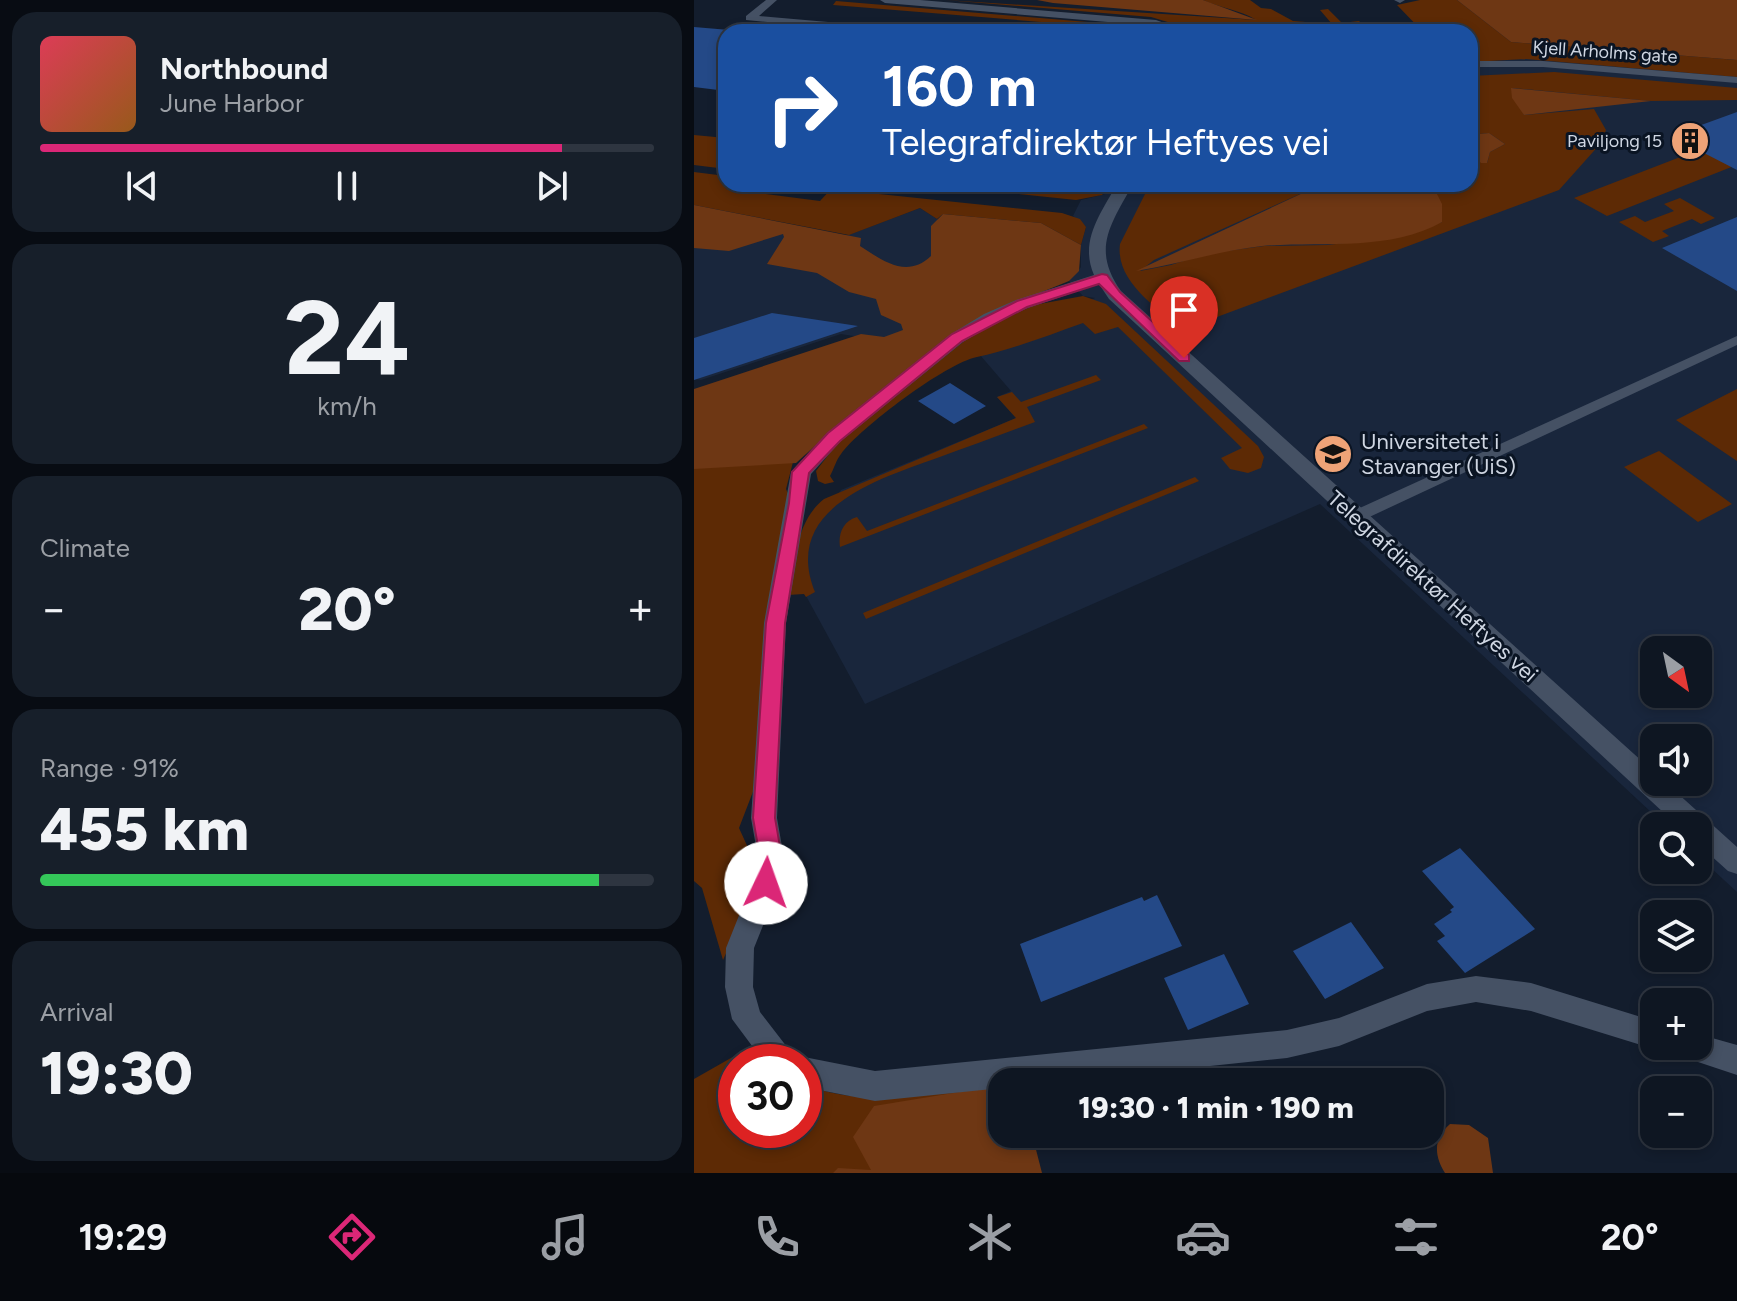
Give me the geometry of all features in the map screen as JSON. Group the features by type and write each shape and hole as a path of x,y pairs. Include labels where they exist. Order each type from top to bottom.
{"street":[{"path":"768,1044 747,1019 739,987 740,948 766,883 771,858 764,818 775,623 801,472 834,437 957,338 1022,304 1102,278 1095,262 1097,240 1121,192"},
{"name":"Telegrafdirektør Heftyes vei","path":"1102,278 1115,295 1681,812"},
{"name":"Telegrafdirektør Heftyes vei","path":"1712,840 1737,863"},
{"path":"822,1076 875,1086 1287,1044 1339,1032 1427,998 1476,989 1531,997 1640,1031"},
{"path":"1712,1052 1737,1060"}],"lane":[{"path":"772,0 750,18 817,24"},
{"path":"885,0 1159,24"},
{"name":"Kjell Arholms gate","path":"1478,64 1537,63 1737,80"},
{"path":"1357,516 1737,340"}],"shaded area":[{"path":"945,0 1256,20 1203,0 1250,0 1293,21 1332,24 1174,24 1151,17"},
{"path":"1037,0 1203,0 1257,20 1053,3"},
{"path":"1420,0 1457,0 1511,42 1737,60 1737,77 1526,59 1478,62 1478,24 1415,24 1397,5"},
{"path":"1457,0 1737,0 1737,60 1511,42"},
{"path":"836,1 1112,24 1067,24 833,5"},
{"path":"1328,9 1342,23 1359,21 1362,24 1332,24 1320,10"},
{"name":"Universitetet i Stavanger (UiS)","path":"1737,60 1737,892 1712,869 1712,812 1651,812 1320,504 865,704 805,594 796,594 807,539 841,490 1016,418 997,397 1011,391 980,355 1095,298 1083,296 1069,281 1081,267 1081,245 1086,227 1073,216 1081,200 1106,192 1478,192 1478,62"},
{"path":"1554,72 1737,88 1737,100 1651,101 1512,88 1524,115 1594,109 1606,130 1601,143 1559,190 1182,330 1140,293 1124,270 1120,244 1146,192 1304,192 1154,260 1140,271 1204,254 1264,246 1327,245 1388,238 1442,222 1434,192 1478,192 1478,161 1487,163 1490,152 1505,144 1489,133 1478,134 1478,76"},
{"path":"1511,88 1651,101 1524,115 1512,98"},
{"path":"1489,133 1505,144 1490,152 1487,163 1478,160 1478,134"},
{"path":"694,135 718,137 718,168 694,165"},
{"path":"1701,149 1734,166 1607,216 1574,198"},
{"path":"694,172 718,175 718,192 751,192 820,201 828,192 860,192 1062,213 1080,219 1086,227 1081,245 1041,223 943,214 937,219 920,208 849,235 694,205"},
{"path":"998,192 1105,192 1076,200"},
{"path":"1305,192 1436,192 1442,204 1442,222 1400,238 1262,246 1136,271"},
{"path":"1680,198 1715,218 1701,224 1692,219 1662,231 1669,236 1653,242 1619,222 1635,216 1645,222 1674,211 1664,204"},
{"path":"694,205 843,237 920,208 948,226 1034,243 890,342 841,334 701,380 694,379"},
{"path":"694,205 861,238 860,246 886,262 904,267 922,263 931,256 931,226 943,214 1041,223 1081,245 1079,271 1069,281 1032,296 846,418 796,463 694,469 694,389 861,334 884,337 903,330 901,324 881,315 876,299 849,292 817,273 767,264 783,234 729,251 694,248"},
{"path":"1083,296 1106,304 1258,446 1264,457 1261,468 1248,473 1230,469 1221,458 1242,448 1118,327 1095,334 1083,323 977,357 945,371 904,398 851,443 839,456 830,476 834,482 825,484 818,481 816,471 839,441 973,334 1034,305"},
{"path":"1096,375 1101,380 1027,407 1035,422 889,476 842,501 823,518 812,539 808,563 815,592 806,597 804,594 788,595 802,530 824,499 1016,418 997,397 1012,392 1021,402"},
{"path":"1737,389 1737,461 1676,420"},
{"path":"694,407 793,462 786,489 789,496 754,789 739,828 755,863 753,893 723,960 702,888 694,881"},
{"path":"1144,424 1148,428 840,547 842,529 852,519 857,517 867,531"},
{"path":"1659,451 1732,504 1698,522 1624,467"},
{"path":"1195,477 1199,481 866,619 863,613"},
{"path":"718,1065 718,1148 822,1148 822,1091 849,1096 896,1097 988,1086 988,1148 1005,1148 1011,1173 694,1173 694,1079"},
{"path":"988,1087 988,1148 1036,1148 1042,1173 833,1173 838,1168 871,1170 853,1137 874,1106"},
{"path":"1450,1124 1469,1125 1488,1138 1493,1173 1445,1173 1437,1148 1444,1148 1444,1130"}],"building":[{"path":"694,27 718,29 718,90 694,87"},
{"path":"1737,112 1737,170 1671,136"},
{"path":"1737,217 1737,291 1662,248"},
{"path":"772,313 858,326 694,380 694,338"},
{"path":"950,383 986,406 954,424 918,401"},
{"path":"1460,848 1535,929 1465,973 1437,941 1445,936 1434,924 1452,912 1450,910 1454,907 1422,871"},
{"path":"1157,895 1182,946 1041,1002 1020,944 1142,897 1144,901"},
{"path":"1351,922 1384,968 1325,999 1293,951"},
{"path":"1224,954 1249,1004 1188,1030 1164,978"}],"place":[{"name":"Paviljong 15","path":"1690,141"},
{"name":"Universitetet i Stavanger (UiS)","path":"1333,454"}],"route":[{"path":"766,883 771,858 764,818 775,623 801,472 834,437 957,338 990,318 1022,304 1102,278 1115,295 1184,358"}]}
